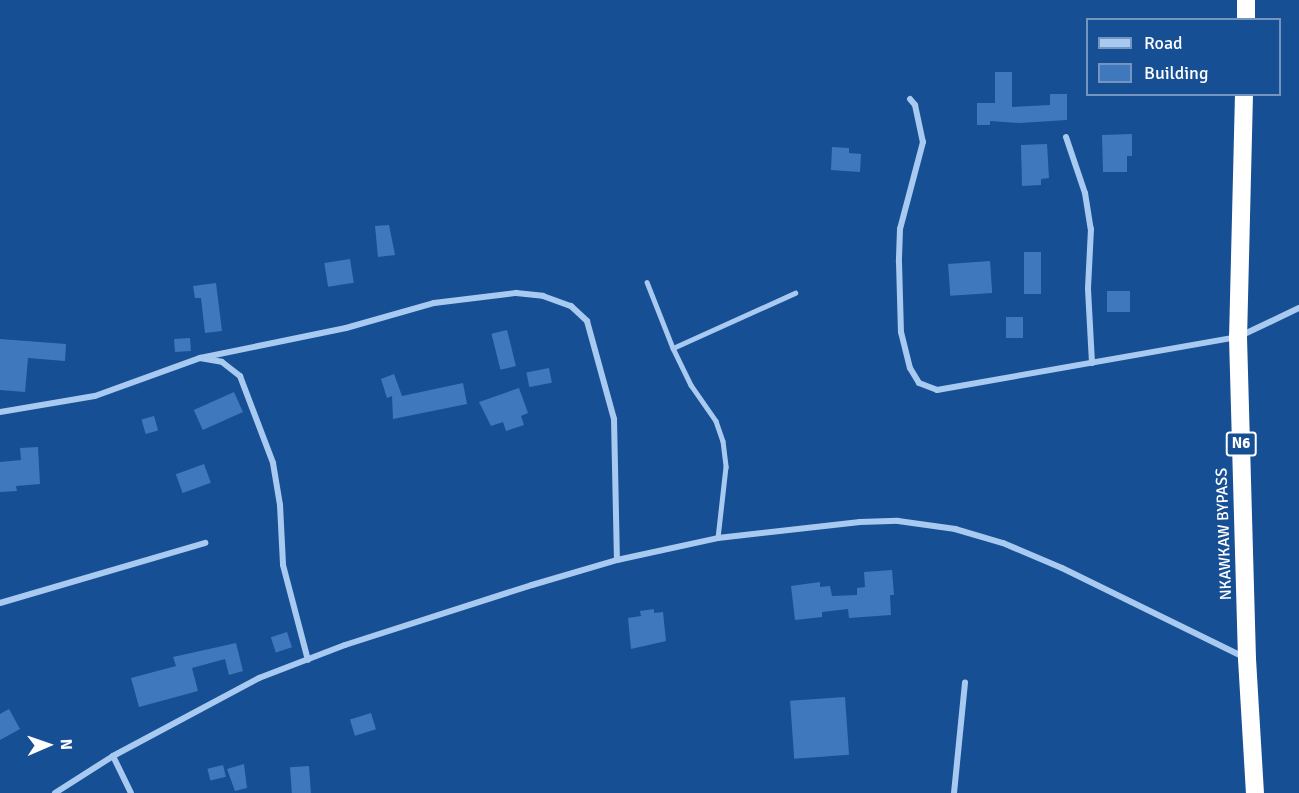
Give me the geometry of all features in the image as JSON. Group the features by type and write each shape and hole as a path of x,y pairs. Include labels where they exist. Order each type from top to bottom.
{"highway":[{"path":"1246,0 1246,18"},
{"name":"NKAWKAW BYPASS","path":"1244,96 1239,337 1247,659 1255,793"}],"street":[{"path":"910,99 915,105 923,142 900,229 901,332 910,368 919,382 937,390 1239,337 1299,308"},
{"path":"1066,137 1085,193 1091,229 1088,289 1092,363"},
{"path":"0,412 95,396 200,358 346,328 434,303 516,293 543,296 571,306 587,321 614,419 617,560"},
{"path":"200,358 222,362 240,376 273,463 280,505 283,565 309,660"},
{"path":"55,793 113,756 259,678 309,660 532,585 617,560 718,538 860,522 898,521 955,529 1003,543 1062,568 1247,659"},
{"path":"0,603 205,543"},
{"path":"954,793 965,683"},
{"path":"113,756 131,793"}],"lane":[{"path":"647,282 673,348 691,385 716,420 723,441 726,467 718,538"},
{"path":"673,348 795,293"}],"building":[{"path":"995,72 1012,72 1012,107 1050,105 1050,94 1067,94 1067,120 1019,123 990,121 990,125 977,125 977,103 995,103"},
{"path":"1132,134 1132,156 1127,156 1127,172 1103,172 1102,135"},
{"path":"1047,144 1049,178 1041,179 1041,185 1022,186 1021,145"},
{"path":"832,147 849,148 849,153 861,154 860,172 831,170"},
{"path":"389,225 395,255 378,257 375,226"},
{"path":"1024,252 1041,252 1041,294 1024,294"},
{"path":"350,259 354,283 328,287 324,263"},
{"path":"990,261 992,293 950,296 948,264"},
{"path":"216,283 222,331 205,333 201,298 195,298 193,286"},
{"path":"1107,291 1130,291 1130,312 1107,312"},
{"path":"1006,317 1023,317 1023,338 1006,338"},
{"path":"507,330 516,366 500,370 491,334"},
{"path":"190,338 191,351 175,352 174,339"},
{"path":"0,339 66,344 65,361 28,358 25,392 0,390"},
{"path":"549,368 552,383 529,387 526,372"},
{"path":"394,374 402,396 463,383 467,404 393,419 392,396 387,398 381,379"},
{"path":"519,388 528,413 521,416 524,425 506,431 503,422 491,426 479,402"},
{"path":"234,392 243,412 203,430 194,410"},
{"path":"154,416 158,430 146,434 142,420"},
{"path":"38,447 40,484 16,486 17,491 0,492 0,462 21,460 20,448"},
{"path":"204,464 211,483 183,493 176,474"},
{"path":"892,570 894,595 890,595 891,615 849,618 848,609 822,612 822,617 795,620 791,586 820,582 820,587 830,586 832,596 857,595 857,588 865,587 864,572"},
{"path":"654,609 654,613 663,612 666,641 631,649 628,618 641,616 640,611"},
{"path":"287,632 292,647 276,652 271,637"},
{"path":"236,643 243,671 229,675 225,659 192,668 198,691 139,707 131,678 176,666 173,657"},
{"path":"845,697 849,755 794,759 790,701"},
{"path":"9,709 20,729 0,740 0,714"},
{"path":"371,713 376,729 355,736 350,719"},
{"path":"244,764 247,788 235,791 227,769"},
{"path":"223,765 226,777 210,781 207,769"},
{"path":"309,766 311,793 292,793 290,767"}]}
